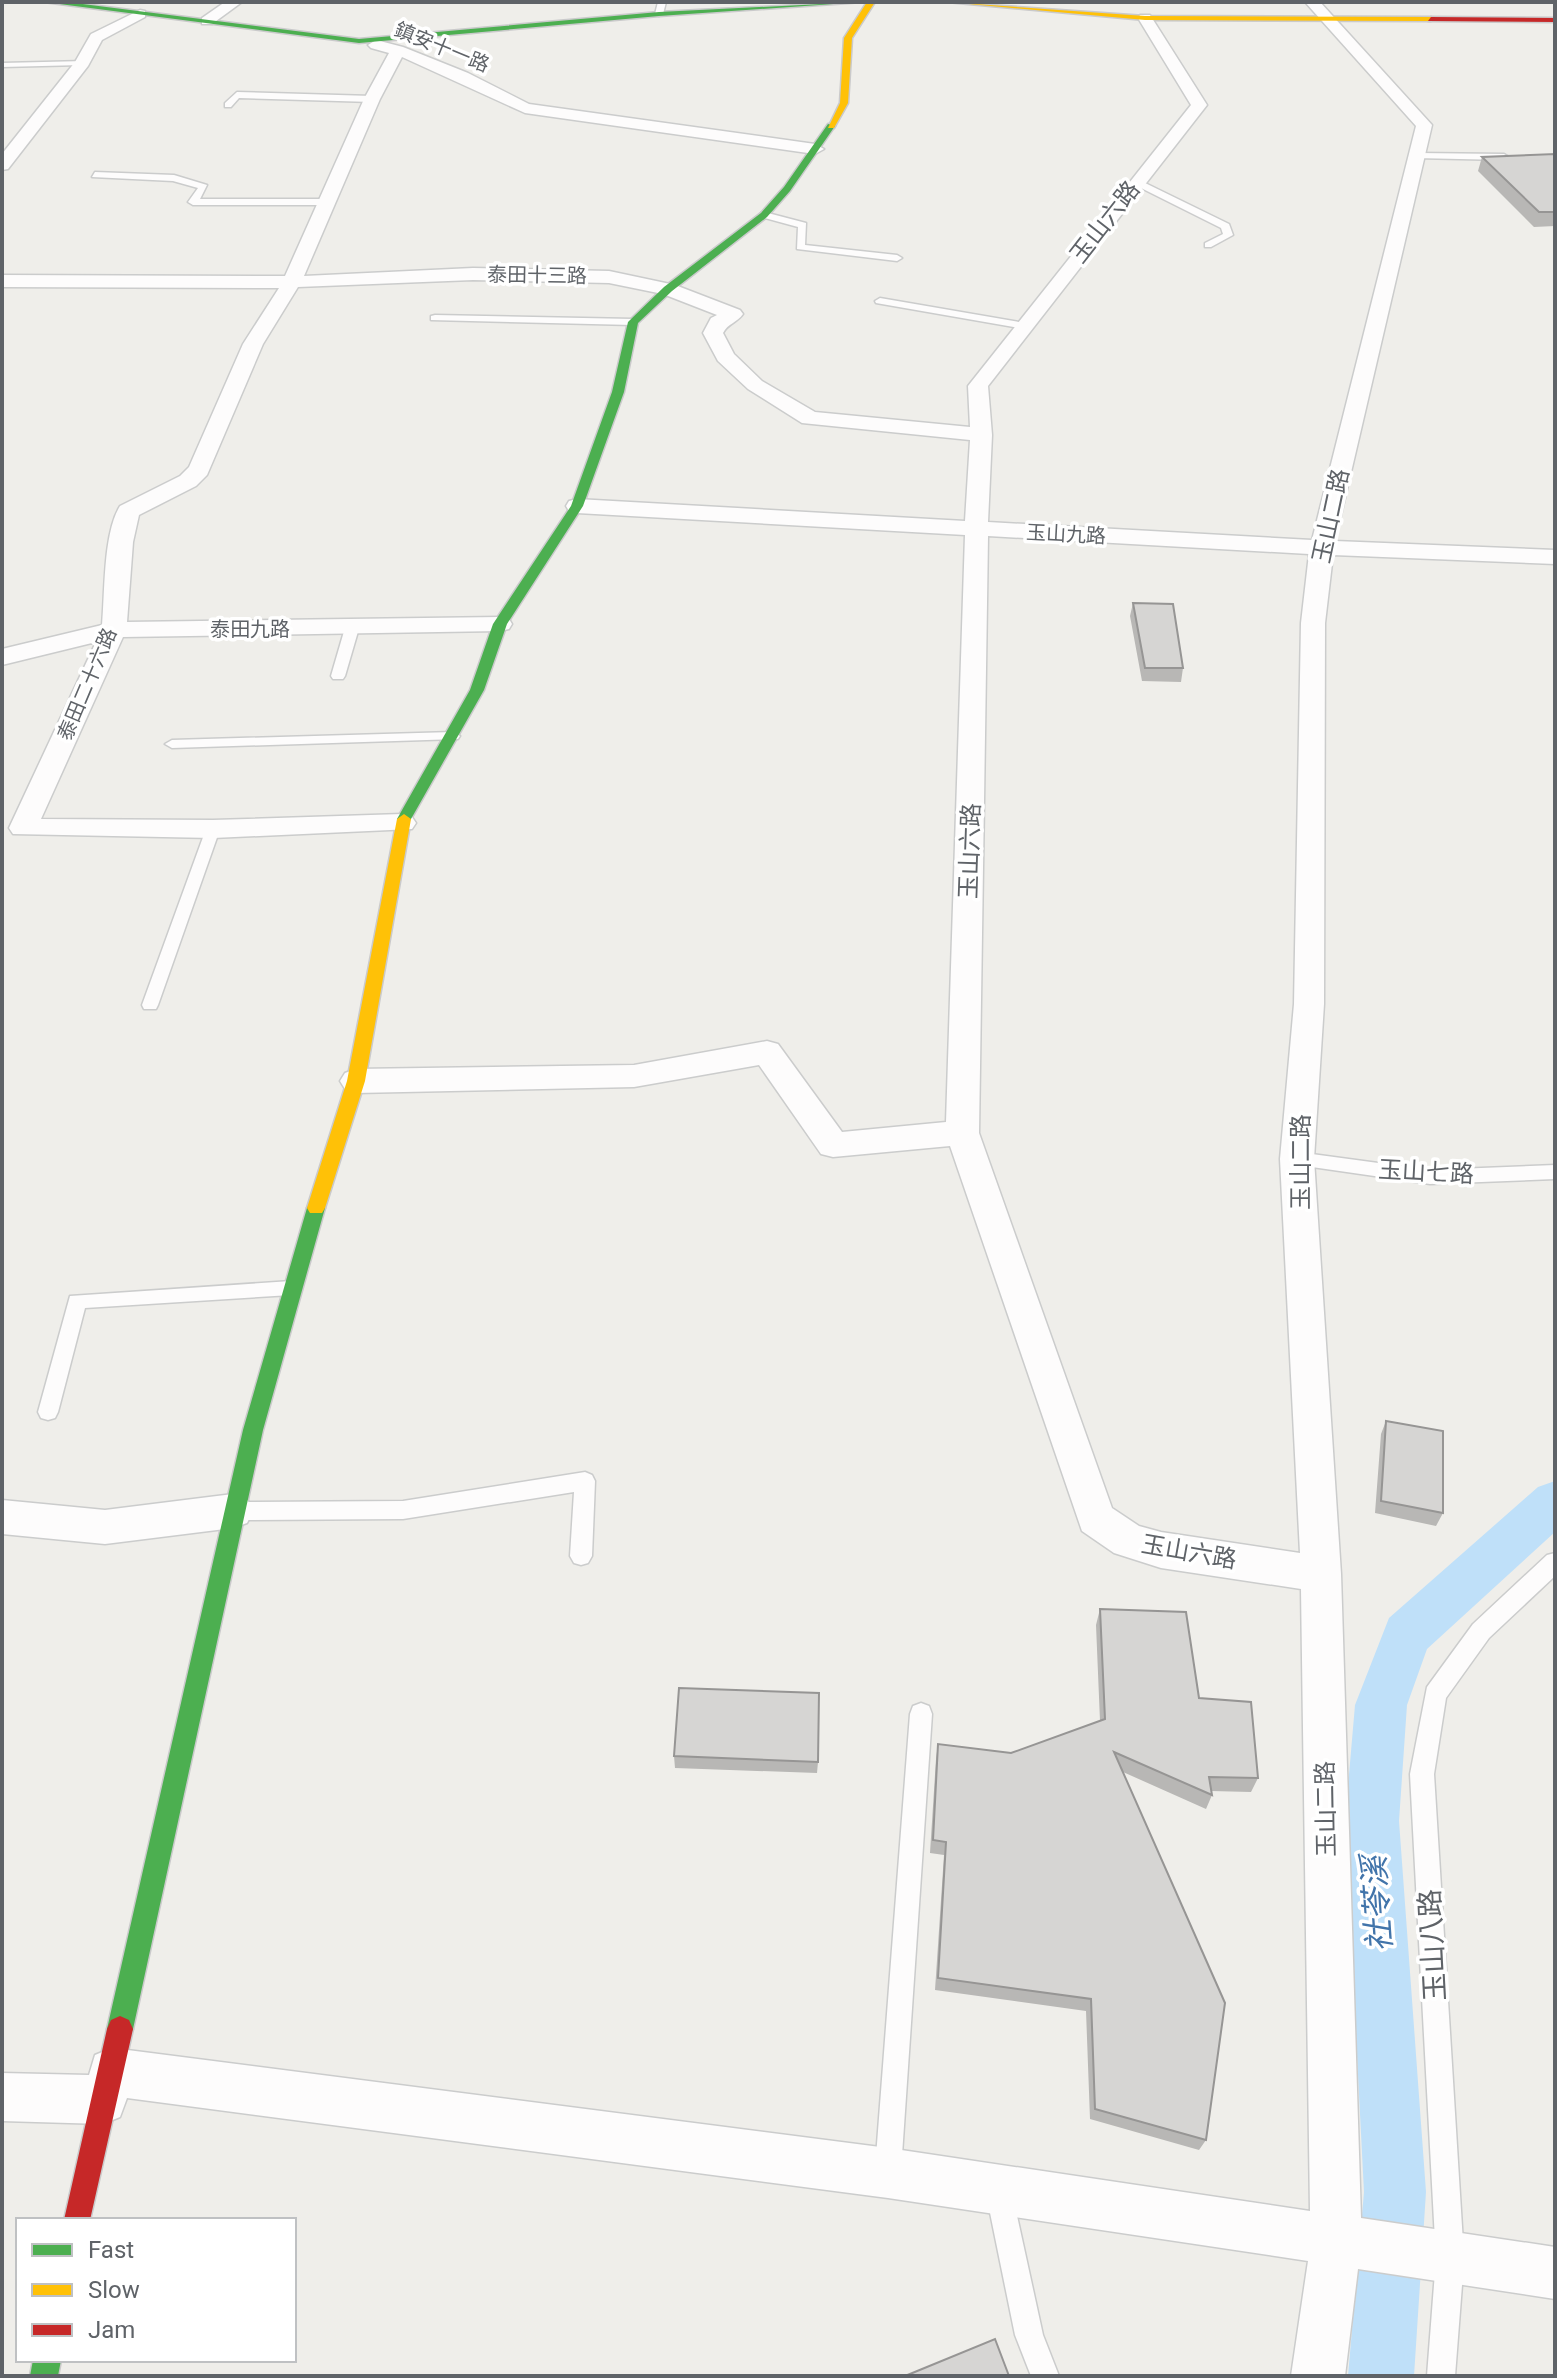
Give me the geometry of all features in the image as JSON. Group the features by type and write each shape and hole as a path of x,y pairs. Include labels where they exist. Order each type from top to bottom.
{"street":[{"name":"鎮安十一路","path":"48,2 359,41 398,50 462,76 525,108 815,149"},
{"path":"207,21 235,2"},
{"path":"359,41 661,8 858,2"},
{"path":"77,2218 233,1511 291,1288 356,1081 402,823 477,690 500,624 577,506 618,392 633,322 668,289 764,215 787,189 844,103 848,38 871,2"},
{"path":"951,2 1026,5 1145,18 1319,10 1555,20"},
{"name":"玉山二路","path":"1318,2376 1336,2241 1321,1574 1297,1159 1309,1004 1313,623 1322,548 1424,125 1319,10"},
{"path":"4,161 82,63 96,37 140,14"},
{"name":"玉山六路","path":"1145,18 1199,105 978,386 981,435 978,463 979,529 962,1133 1096,1519 1128,1541 1161,1550 1321,1574"},
{"name":"泰田二十六路","path":"398,50 372,99 292,282 253,344 199,470 188,481 128,511 121,542 114,630 23,828 213,829 402,823"},
{"name":"泰田十三路","path":"2,281 292,282 519,275 609,277 668,289 733,314 718,322 713,333 725,357 755,385 810,418 981,435"},
{"name":"玉山九路","path":"577,506 1322,548 1555,557"},
{"name":"泰田九路","path":"2,657 114,630 500,624"},
{"path":"356,1081 634,1076 767,1052 833,1145 962,1133"},
{"path":"2,1517 105,1527 233,1511"},
{"path":"2,2097 107,2086 888,2173 1555,2273"}],"lane":[{"path":"2,65 82,63"},
{"path":"228,105 237,95 372,99"},
{"path":"1418,156 1509,157"},
{"path":"95,175 174,178 204,187 193,202 328,202"},
{"path":"1136,182 1226,226 1228,235 1208,245"},
{"path":"764,215 803,225 800,247 897,258"},
{"path":"880,301 1025,326"},
{"path":"435,318 633,322"},
{"path":"338,676 352,628"},
{"path":"172,744 453,736"},
{"path":"150,1005 213,829"},
{"name":"玉山七路","path":"1297,1159 1430,1177 1555,1172"},
{"path":"48,1412 77,1301 291,1288"},
{"path":"233,1511 403,1510 585,1481 581,1556"},
{"name":"玉山八路","path":"1441,2376 1450,2259 1422,1774 1435,1694 1481,1631 1555,1562"},
{"path":"888,2173 921,1714"},
{"path":"999,2190 1029,2335 1045,2376"}],"building":[{"path":"1555,154 1555,212 1539,212 1482,157"},
{"path":"1133,603 1173,604 1183,668 1145,668"},
{"path":"1386,1421 1443,1431 1443,1513 1381,1501"},
{"path":"1100,1609 1186,1612 1199,1698 1251,1702 1258,1778 1209,1777 1212,1795 1114,1752 1225,2003 1206,2140 1095,2109 1091,1999 938,1978 946,1842 933,1840 938,1744 1011,1753 1105,1719"},
{"path":"679,1688 819,1693 818,1762 674,1756"},
{"path":"995,2339 1009,2376 905,2376"}],"waterway":[{"name":"社苓溪","path":"1381,2376 1395,2192 1372,1821 1381,1705 1407,1635 1555,1502"}],"traffic: fast":[{"path":"48,2 359,41 659,14 858,2"},
{"path":"404,819 477,690 500,624 577,506 618,392 633,322 668,289 764,215 787,189 831,126"},
{"path":"120,2029 253,1430 316,1208"},
{"path":"44,2376 47,2362"}],"traffic: slow":[{"path":"831,126 844,103 848,38 871,2"},
{"path":"951,2 1145,18 1431,19"},
{"path":"316,1208 356,1081 404,819"}],"traffic: jam":[{"path":"1431,19 1555,20"},
{"path":"77,2218 120,2029"}]}
